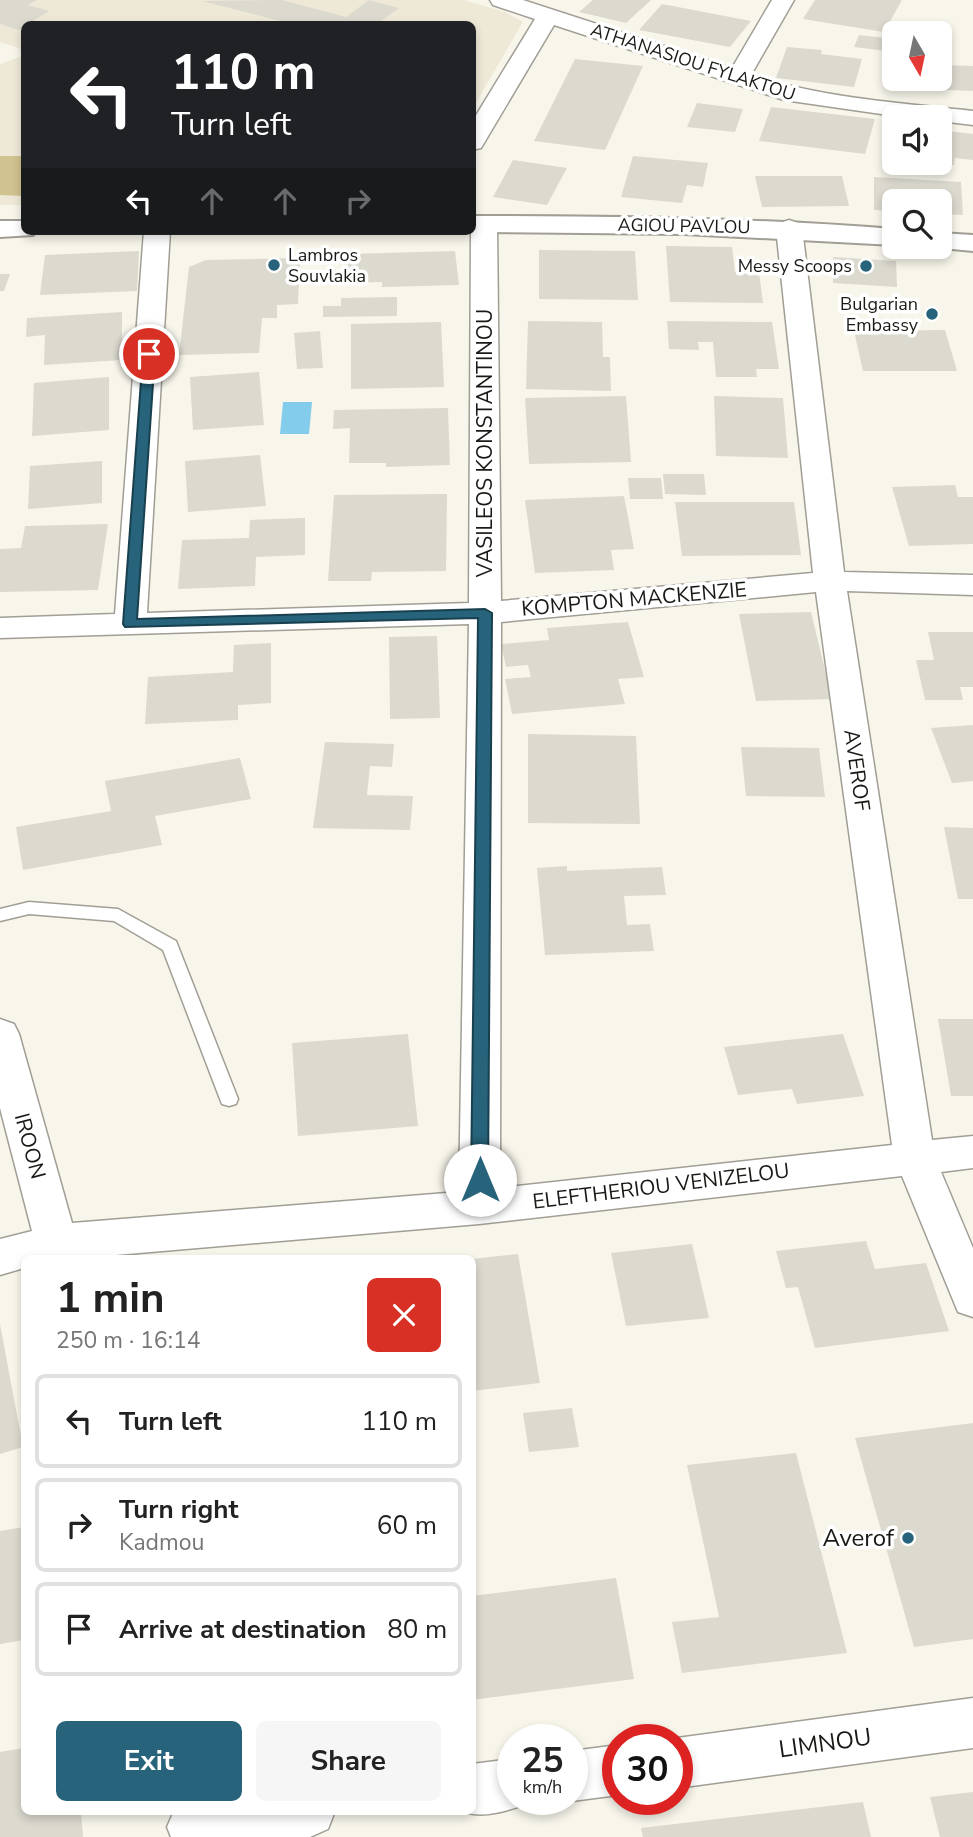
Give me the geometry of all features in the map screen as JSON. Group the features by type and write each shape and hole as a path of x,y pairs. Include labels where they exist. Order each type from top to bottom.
{"main road":[{"name":"AGIOU PAVLOU","path":"478,224 661,224 882,236"},
{"path":"0,229 21,229"},
{"path":"952,242 973,243"}],"street":[{"name":"ATHANASIOU FYLAKTOU","path":"501,0 737,79 813,99 973,118"},
{"path":"737,79 783,0"},
{"path":"476,136 548,16"},
{"name":"VASILEOS KONSTANTINOU","path":"478,224 485,613 479,1207"},
{"name":"AVEROF","path":"789,229 830,581 914,1157 973,1299"},
{"path":"130,624 158,235"},
{"name":"KOMPTON MACKENZIE","path":"0,628 485,613 830,581 973,585"},
{"name":"IROON","path":"0,1034 58,1250"},
{"name":"ELEFTHERIOU VENIZELOU","path":"0,1257 973,1152"},
{"name":"LIMNOU","path":"693,1761 973,1723"},
{"path":"476,1789 497,1786"},
{"path":"193,1825 277,1815"}],"lane":[{"path":"0,915 29,908 118,915 170,946 229,1099"}],"shaded area":[{"path":"0,0 464,0 505,12 523,22 476,103 476,21 21,21 21,53 19,48 0,42"},
{"path":"21,56 21,205 0,205 0,64"},
{"path":"0,156 21,156 21,196 0,195"}],"water":[{"path":"283,402 312,402 309,434 280,434"}],"building":[{"path":"0,0 37,0 28,5 49,11 33,21 21,21 19,30 0,24"},
{"path":"282,0 346,17 369,0 399,8 381,21 280,21 202,1"},
{"path":"593,0 651,0 626,23 579,12"},
{"path":"815,0 902,0 890,21 882,21 882,32 803,19"},
{"path":"662,4 751,21 730,47 639,30"},
{"path":"859,35 882,38 882,50 854,47"},
{"path":"787,47 822,50 821,54 862,59 854,87 776,78"},
{"path":"575,59 643,66 605,150 534,141"},
{"path":"952,65 973,66 973,91 952,90"},
{"path":"697,103 743,109 735,132 687,127"},
{"path":"771,107 875,119 865,154 759,141"},
{"path":"952,131 973,134 973,160 955,158 954,165"},
{"path":"633,156 708,163 703,187 687,185 682,203 621,197"},
{"path":"513,160 567,168 547,205 493,197"},
{"path":"755,176 842,176 849,206 762,207"},
{"path":"874,177 961,182 963,215 952,215 952,189 882,189 882,210 874,210"},
{"path":"666,246 732,247 735,272 759,272 763,303 670,302"},
{"path":"539,250 635,251 638,300 539,299"},
{"path":"139,251 137,291 40,295 45,255"},
{"path":"455,251 459,285 382,287 382,282 349,283 347,254"},
{"path":"833,257 896,261 897,287 833,283"},
{"path":"300,258 298,304 277,305 277,318 262,318 259,353 179,355 189,267 206,260"},
{"path":"0,274 10,274 4,291 0,291"},
{"path":"397,297 397,316 323,317 323,306 341,306 341,298"},
{"path":"122,312 122,360 44,365 45,335 26,337 27,318"},
{"path":"528,321 602,322 603,357 610,357 611,391 526,389"},
{"path":"667,321 772,322 779,369 756,369 757,377 716,377 713,342 698,342 699,350 669,349"},
{"path":"441,322 444,387 351,389 351,324"},
{"path":"945,330 957,371 863,371 854,331"},
{"path":"320,331 323,368 297,369 294,333"},
{"path":"259,372 264,425 193,430 190,377"},
{"path":"109,377 109,430 32,436 34,383"},
{"path":"626,396 631,462 529,464 525,398"},
{"path":"714,396 783,398 788,458 716,456"},
{"path":"448,408 450,465 386,467 386,463 349,463 350,428 333,429 334,410"},
{"path":"260,455 266,506 188,512 185,461"},
{"path":"102,461 102,503 28,509 30,466"},
{"path":"663,474 704,474 706,495 665,494"},
{"path":"628,478 661,478 663,499 630,499"},
{"path":"955,485 958,497 973,497 973,544 909,546 892,487"},
{"path":"447,494 446,571 372,572 371,581 328,581 334,495"},
{"path":"624,496 634,549 611,550 614,570 535,573 525,500"},
{"path":"675,502 794,502 801,555 682,556"},
{"path":"305,518 305,555 256,557 255,586 178,589 182,540 249,538 250,520"},
{"path":"108,524 98,590 0,592 0,549 21,548 25,526"},
{"path":"811,612 832,699 756,701 739,614"},
{"path":"628,622 644,677 618,679 625,704 512,714 505,679 531,677 528,665 506,667 501,644 549,640 547,628"},
{"path":"928,632 973,632 973,687 960,687 963,700 925,700 916,660 934,660"},
{"path":"437,636 440,718 390,719 389,637"},
{"path":"271,643 271,703 238,705 238,720 145,724 148,677 233,672 234,645"},
{"path":"973,725 973,781 952,783 931,728"},
{"path":"528,734 636,736 640,824 528,823"},
{"path":"325,742 394,744 392,767 370,766 367,795 413,796 410,830 313,828"},
{"path":"741,747 819,748 825,797 746,796"},
{"path":"240,758 251,799 155,816 162,845 23,870 16,827 111,811 105,781"},
{"path":"944,827 973,828 973,899 958,899"},
{"path":"567,866 567,871 662,867 666,895 624,896 627,925 650,924 654,951 545,955 537,868"},
{"path":"938,1019 973,1019 973,1096 951,1096"},
{"path":"408,1034 418,1126 298,1136 292,1043"},
{"path":"843,1034 864,1096 797,1104 792,1089 738,1095 724,1047"},
{"path":"866,1241 875,1269 926,1263 949,1331 815,1348 798,1287 786,1288 776,1251"},
{"path":"692,1244 709,1318 626,1326 611,1253"},
{"path":"518,1254 540,1383 476,1391 476,1259"},
{"path":"0,1324 21,1448 0,1454"},
{"path":"572,1408 579,1447 529,1452 523,1413"},
{"path":"973,1423 973,1639 914,1647 855,1438"},
{"path":"796,1453 847,1653 682,1673 672,1622 719,1617 687,1465"},
{"path":"21,1528 21,1640 0,1644 0,1531"},
{"path":"616,1578 634,1679 476,1699 476,1596"},
{"path":"21,1748 21,1815 81,1815 83,1837 0,1837 0,1752"},
{"path":"973,1792 973,1837 940,1837 930,1797"},
{"path":"863,1802 871,1837 643,1837 641,1828"}],"place":[{"name":"Lambros Souvlakia","path":"274,265"},
{"name":"Messy Scoops","path":"866,266"},
{"name":"Bulgarian Embassy","path":"932,314"},
{"name":"Averof","path":"908,1538"}],"route":[{"path":"149,354 130,624 485,613 480,1180"}]}
